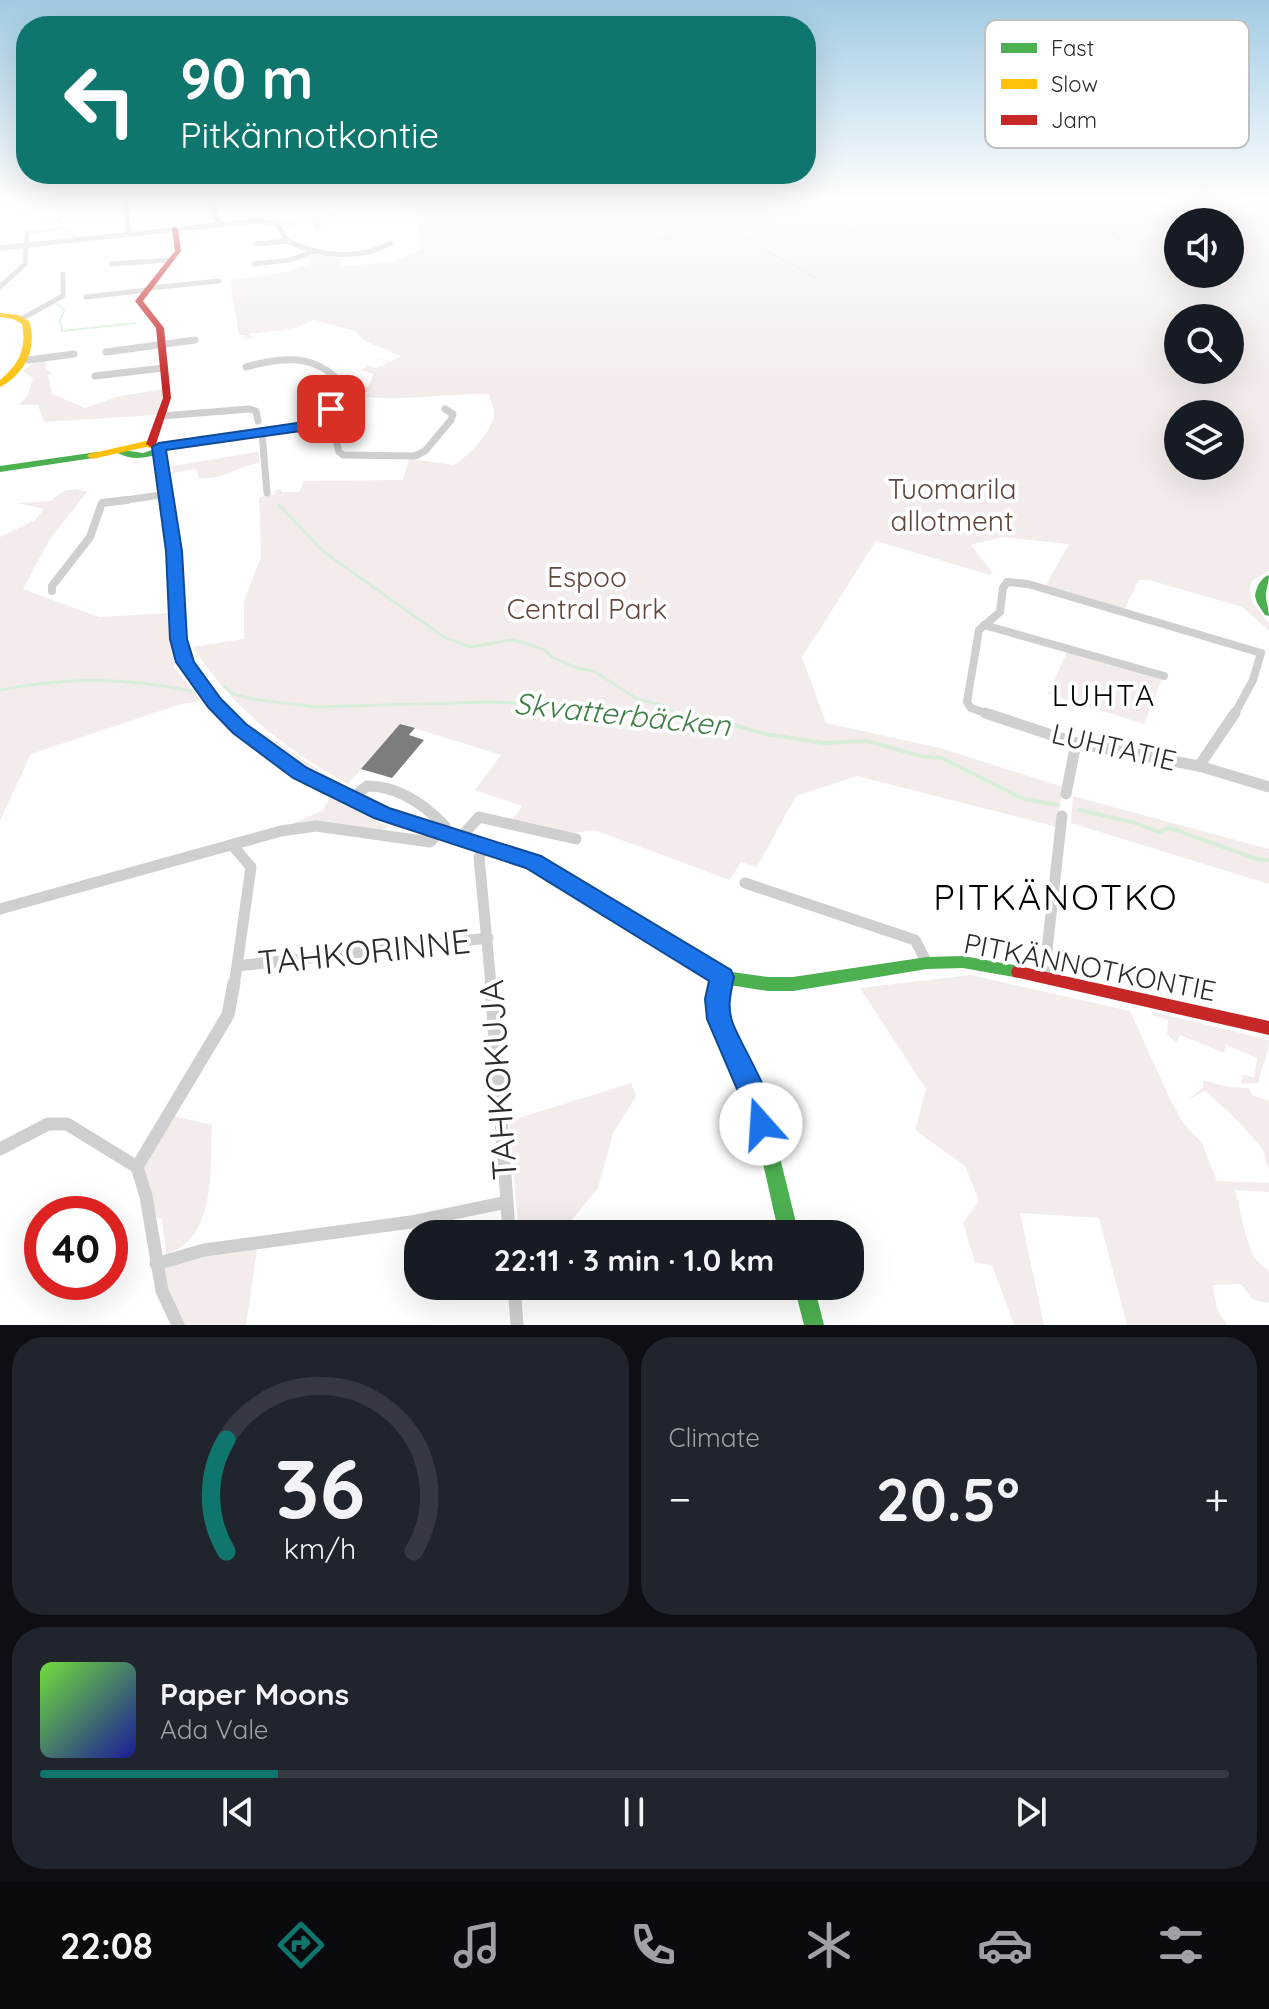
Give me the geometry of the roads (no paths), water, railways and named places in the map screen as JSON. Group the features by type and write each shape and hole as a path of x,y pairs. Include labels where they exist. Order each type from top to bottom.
{"street":[{"path":"0,287 25,261"},
{"path":"111,264 158,261"},
{"path":"148,450 167,398 158,323 139,304 157,272 169,261"},
{"path":"254,264 283,261"},
{"path":"0,315 21,319 63,296 63,274"},
{"path":"86,297 219,281"},
{"path":"21,319 28,329 28,360"},
{"path":"106,352 195,340"},
{"path":"0,384 28,360 74,354"},
{"path":"0,467 148,450 314,424 331,409 335,391 334,374 292,357 246,367"},
{"path":"95,376 163,368"},
{"path":"162,416 249,409 256,411 258,421"},
{"path":"314,424 334,432 339,452 343,455 415,456 425,451 451,420 453,414 445,409"},
{"path":"262,433 267,493"},
{"name":"PITKÄNNOTKONTIE","path":"148,450 163,470 179,639 185,662 214,703 239,729 289,766 349,800 485,845 552,872 722,977 768,984 793,984 927,963 963,962 1044,977 1269,1028"},
{"path":"52,591 52,586 70,568 94,531 102,503 167,494"},
{"path":"1269,578 1259,591 1259,599 1269,613"},
{"name":"LUHTATIE","path":"1017,581 1265,653 1243,698 1199,766 1076,743 971,708 967,702 979,630 984,625 1000,612 1003,588 1007,582 1017,581"},
{"path":"984,625 1164,676"},
{"path":"1066,794 1076,743"},
{"path":"1199,766 1269,787"},
{"path":"0,909 281,831 316,826 430,842 442,832 444,823 411,799 389,789 367,786 349,800"},
{"path":"1044,977 1062,816"},
{"path":"461,837 479,817 576,839"},
{"name":"TAHKOKUJA","path":"156,1264 204,1250 411,1222 507,1202 488,938 479,857 485,845"},
{"path":"233,846 251,867 237,966"},
{"path":"745,883 915,940 927,963"},
{"name":"TAHKORINNE","path":"137,1167 228,1015 237,966 488,938"},
{"path":"722,977 717,999 719,1019 756,1103 785,1220"},
{"path":"0,1149 48,1124 67,1124 137,1167 146,1196 162,1291 178,1325"},
{"path":"507,1202 508,1220"},
{"path":"515,1300 517,1325"},
{"path":"808,1300 814,1325"}],"waterway":[{"path":"785,261 816,278"},
{"path":"57,304 64,310 60,321 62,331 136,323"},
{"path":"279,505 324,552 444,637 470,647 512,640 521,642 545,650 552,657 577,668 594,671 637,699 665,706 678,715"},
{"name":"Skvatterbäcken","path":"0,690 96,680 143,683 191,691"},
{"name":"Skvatterbäcken","path":"224,686 233,694 252,699 316,707 487,702 573,705 594,711 642,715"},
{"name":"Skvatterbäcken","path":"624,713 680,716"},
{"name":"Skvatterbäcken","path":"680,716 710,718 765,734 824,743 867,741 921,756 942,758 1024,799 1058,805"},
{"name":"Skvatterbäcken","path":"1079,810 1136,823 1158,832 1170,828 1257,859 1269,860"}],"district":[{"name":"LUHTA","path":"1104,696"},
{"name":"PITKÄNOTKO","path":"1056,897"}],"park label":[{"name":"Tuomarila allotment","path":"952,505"},
{"name":"Espoo Central Park","path":"587,593"}]}
